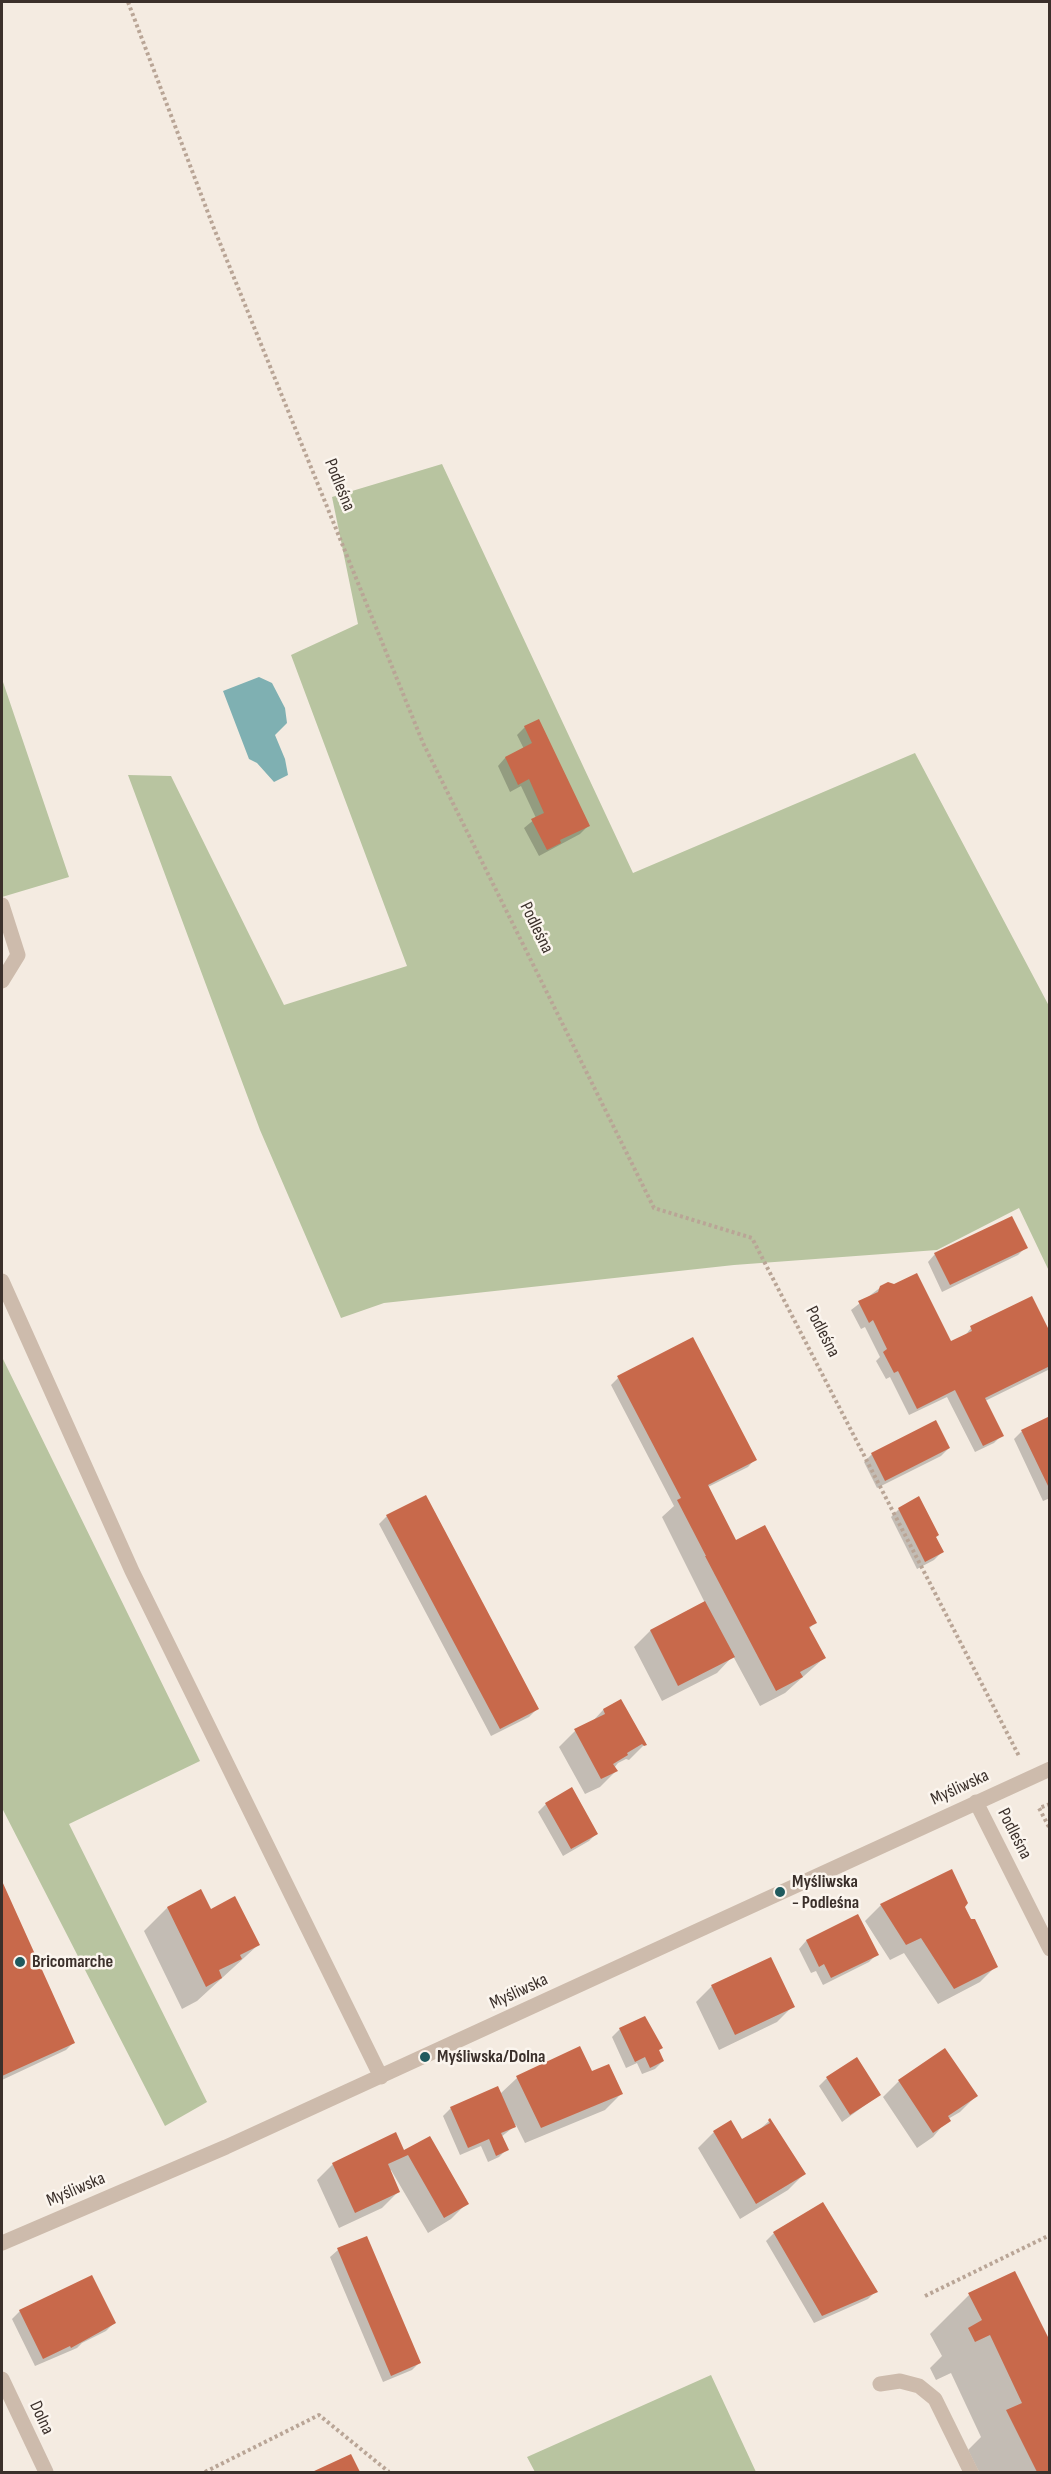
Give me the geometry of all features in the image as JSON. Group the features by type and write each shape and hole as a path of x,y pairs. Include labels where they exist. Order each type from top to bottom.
{"street":[{"path":"2,905 18,955 2,981"},
{"path":"2,1281 132,1571 381,2077"},
{"name":"Myśliwska","path":"2,2243 226,2147 381,2077 1050,1769"},
{"name":"Podleśna","path":"976,1802 1050,1949"},
{"name":"Dolna","path":"2,2379 46,2472"},
{"path":"880,2384 900,2381 919,2386 935,2399 971,2472"}],"path":[{"name":"Podleśna","path":"128,2 218,237 423,743 654,1208 752,1238 1031,1778"},
{"path":"1050,1804 1039,1808 1050,1829"},
{"path":"926,2296 1050,2235"},
{"path":"205,2472 319,2415 389,2472"}],"green space":[{"path":"442,464 633,873 915,753 1049,1006 1049,1271 1019,1208 937,1250 734,1265 384,1303 341,1318 260,1130 128,775 171,776 284,1005 407,966 291,655 358,624 332,497"},
{"path":"2,679 69,877 2,897"},
{"path":"2,1357 200,1761 69,1824 207,2102 165,2126 2,1808"},
{"path":"711,2375 756,2472 535,2472 527,2457"}],"water":[{"path":"259,677 272,683 285,708 287,723 275,735 285,759 288,775 274,782 257,763 249,759 223,691"}],"building":[{"path":"539,719 590,826 560,840 561,843 547,850 531,819 544,813 529,779 518,785 505,757 532,743 524,726"},
{"path":"1012,1216 1028,1248 950,1285 934,1253"},
{"path":"917,1273 951,1341 972,1331 970,1326 1032,1296 1050,1332 1050,1366 985,1398 1004,1436 983,1446 955,1390 917,1409 898,1371 894,1373 883,1352 887,1349 873,1320 869,1323 858,1301 878,1292 880,1286 888,1282 894,1284"},
{"path":"693,1337 757,1460 708,1485 736,1540 765,1525 817,1623 809,1627 826,1658 800,1672 803,1677 776,1691 705,1556 677,1500 681,1498 617,1376"},
{"path":"1050,1416 1050,1490 1021,1430"},
{"path":"936,1420 950,1448 885,1481 871,1453"},
{"path":"426,1495 539,1709 500,1729 386,1515"},
{"path":"919,1496 939,1535 936,1537 944,1552 925,1562 898,1508"},
{"path":"705,1601 735,1657 678,1686 650,1630"},
{"path":"621,1699 647,1745 642,1744 627,1753 628,1755 613,1764 618,1771 601,1779 574,1729 605,1714 603,1709"},
{"path":"572,1787 598,1834 571,1849 545,1803"},
{"path":"952,1869 968,1903 965,1907 971,1919 975,1919 998,1967 954,1989 921,1938 906,1945 880,1904"},
{"name":"Bricomarche","path":"2,1881 75,2043 2,2076"},
{"path":"201,1889 211,1909 235,1896 260,1945 240,1955 242,1959 219,1970 222,1978 206,1987 167,1907"},
{"path":"858,1914 879,1955 831,1978 824,1964 819,1967 806,1940"},
{"path":"771,1957 795,2007 735,2035 711,1985"},
{"path":"645,2016 663,2048 659,2050 664,2061 650,2068 645,2057 635,2062 619,2028"},
{"path":"580,2046 592,2071 609,2064 623,2094 541,2128 516,2076"},
{"path":"945,2048 978,2096 948,2116 951,2121 933,2133 898,2080"},
{"path":"857,2057 881,2095 850,2115 826,2077"},
{"path":"498,2086 516,2127 501,2133 509,2150 496,2156 489,2139 468,2148 450,2107"},
{"path":"770,2118 806,2174 756,2204 713,2131 731,2120 742,2139 770,2123 768,2120"},
{"path":"396,2132 404,2150 430,2136 469,2204 444,2218 408,2155 388,2164 400,2192 355,2213 332,2163"},
{"path":"823,2202 878,2292 822,2316 773,2232"},
{"path":"367,2236 421,2363 391,2376 337,2248"},
{"path":"1015,2271 1050,2341 1050,2472 1037,2472 1006,2410 1022,2403 990,2335 975,2342 968,2328 982,2320 968,2293"},
{"path":"92,2275 116,2323 71,2348 70,2346 43,2359 19,2310"},
{"path":"351,2454 360,2472 312,2472"}],"place":[{"name":"Myśliwska - Podleśna","path":"780,1892"},
{"name":"Bricomarche","path":"20,1962"},
{"name":"Myśliwska/Dolna","path":"425,2057"}]}
